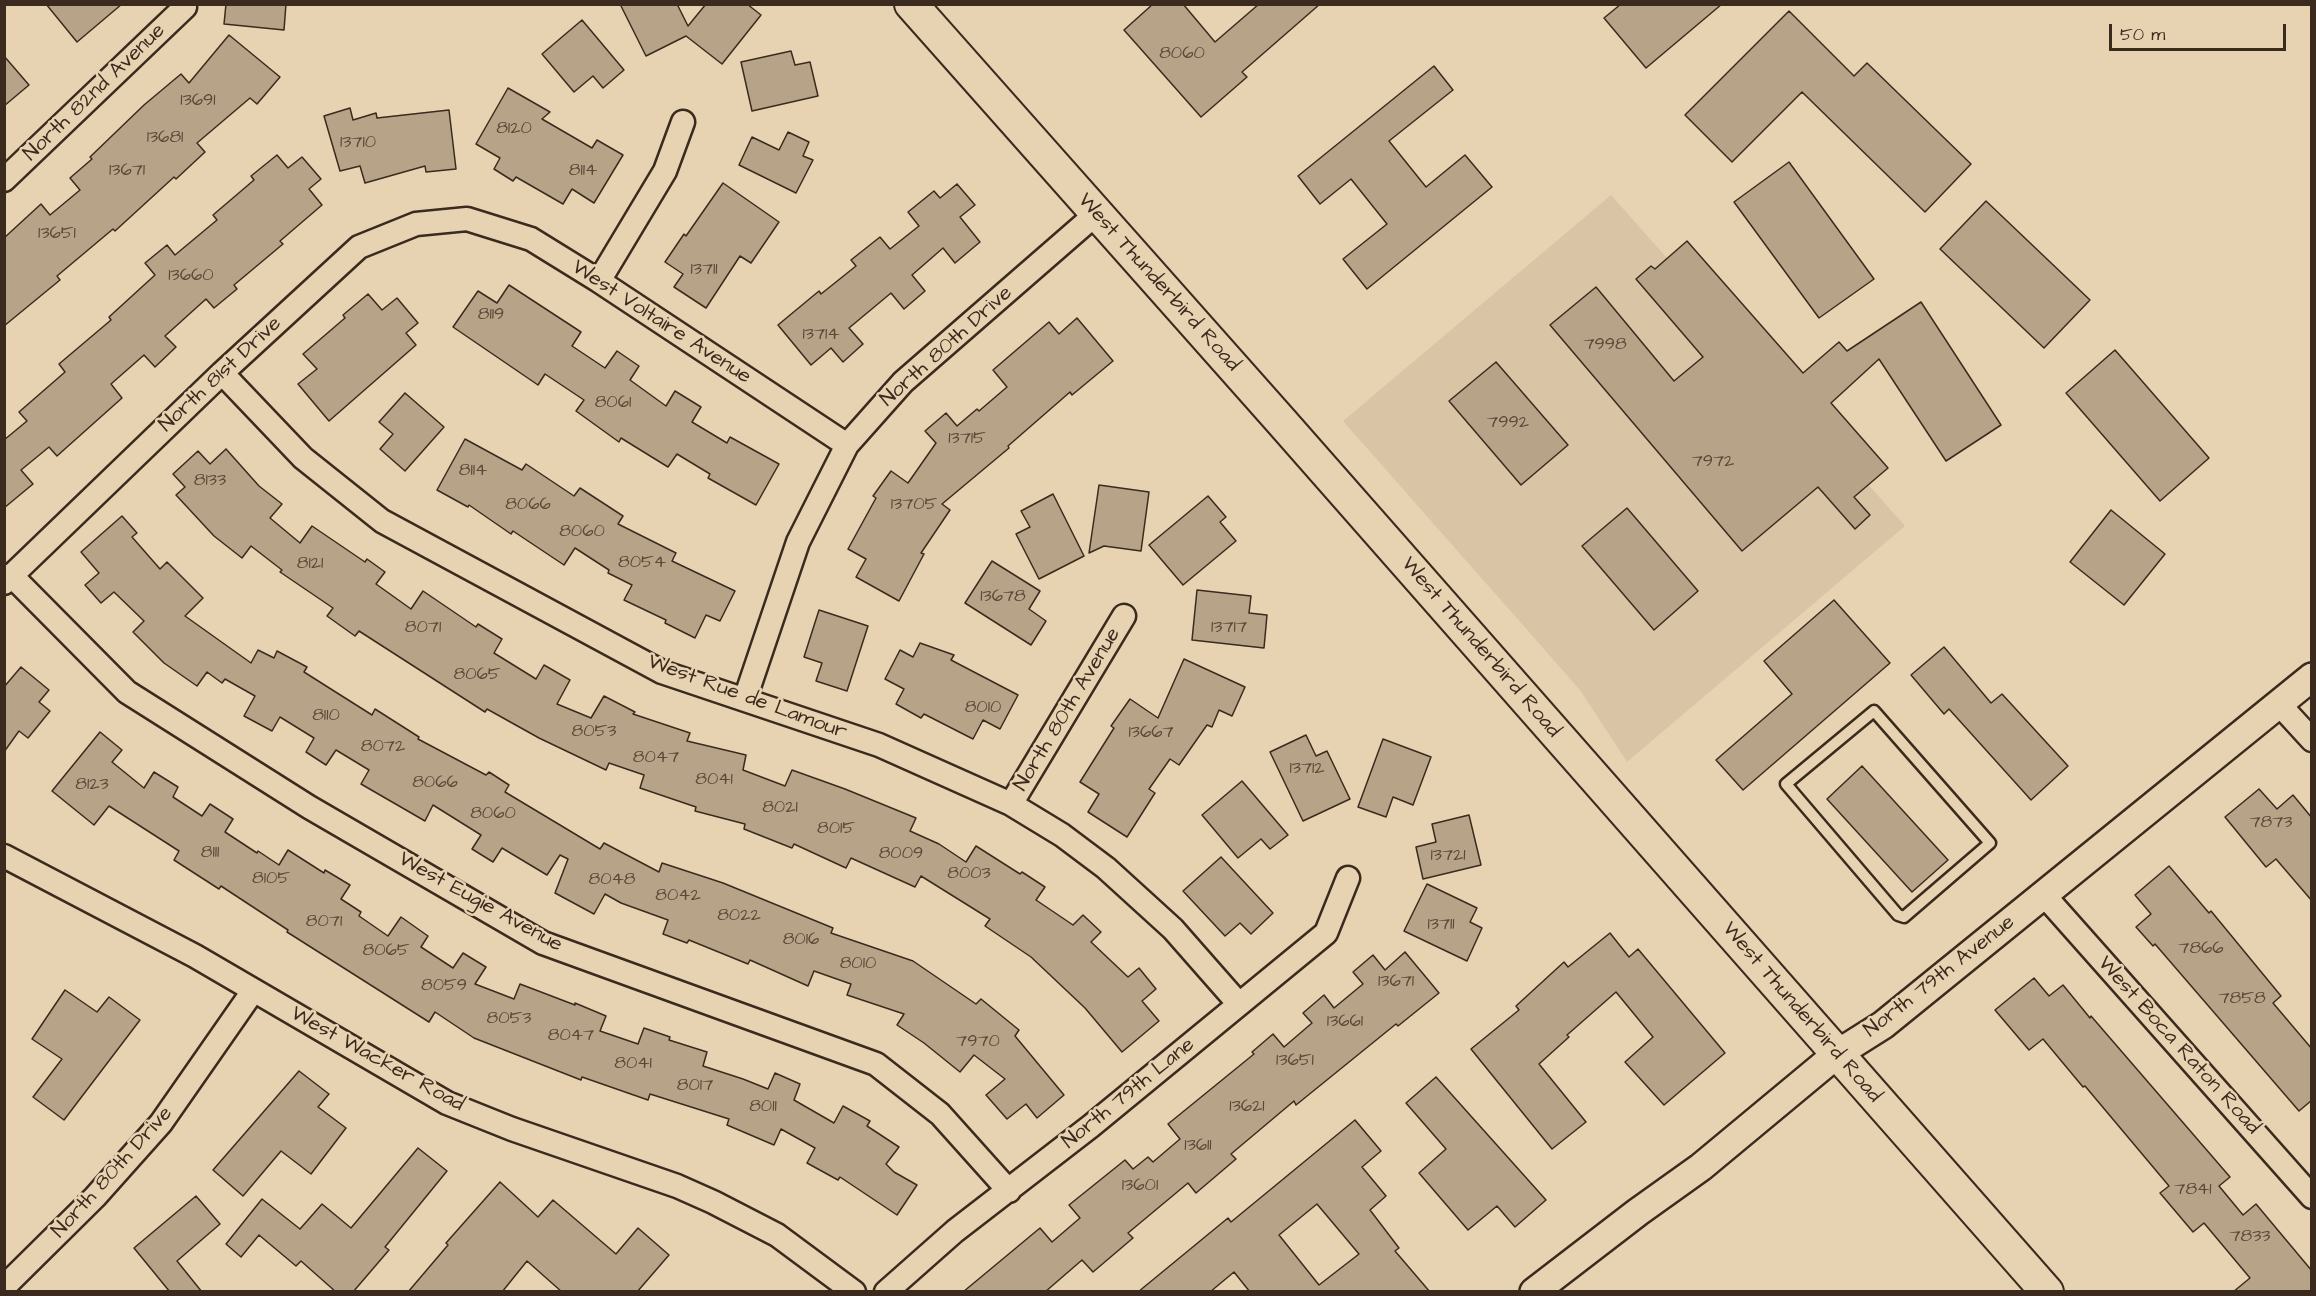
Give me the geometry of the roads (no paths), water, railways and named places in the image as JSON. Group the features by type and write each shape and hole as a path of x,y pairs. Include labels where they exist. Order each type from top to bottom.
{"main road":[{"name":"West Thunderbird Road","path":"911,4 2048,1292"}],"street":[{"name":"North 82nd Avenue","path":"4,180 184,6"},
{"path":"599,281 665,171 683,122"},
{"name":"North 80th Drive","path":"745,699 798,542 847,445 903,382 1096,214"},
{"name":"West Voltaire Avenue","path":"467,219 531,239 599,281 847,445"},
{"name":"North 81st Drive","path":"8,579 222,373 359,247 416,224 467,219"},
{"name":"West Rue de Lamour","path":"222,373 303,458 382,522 663,672 879,745 1011,804 1062,835 1106,868 1173,929 1238,1003"},
{"name":"West Eugie Avenue","path":"8,579 127,692 309,807 543,943 876,1064 940,1114 1009,1191"},
{"name":"North 80th Avenue","path":"1011,804 1124,616"},
{"name":"North 79th Avenue","path":"1534,1292 1701,1167 1837,1054 1882,1025 2312,677"},
{"path":"2279,704 2312,740"},
{"name":"West Wacker Road","path":"4,856 195,956 447,1103 512,1129 676,1186 744,1216 777,1235 854,1292"},
{"name":"North 79th Lane","path":"886,1292 955,1232 1091,1126 1326,933 1348,878"},
{"name":"West Boca Raton Road","path":"2044,895 2312,1197"},
{"name":"North 80th Drive","path":"4,1287 95,1197 161,1123 253,991"}],"lane":[{"path":"1874,711 1990,843 1904,917 1898,915 1786,784 1874,711"}]}
